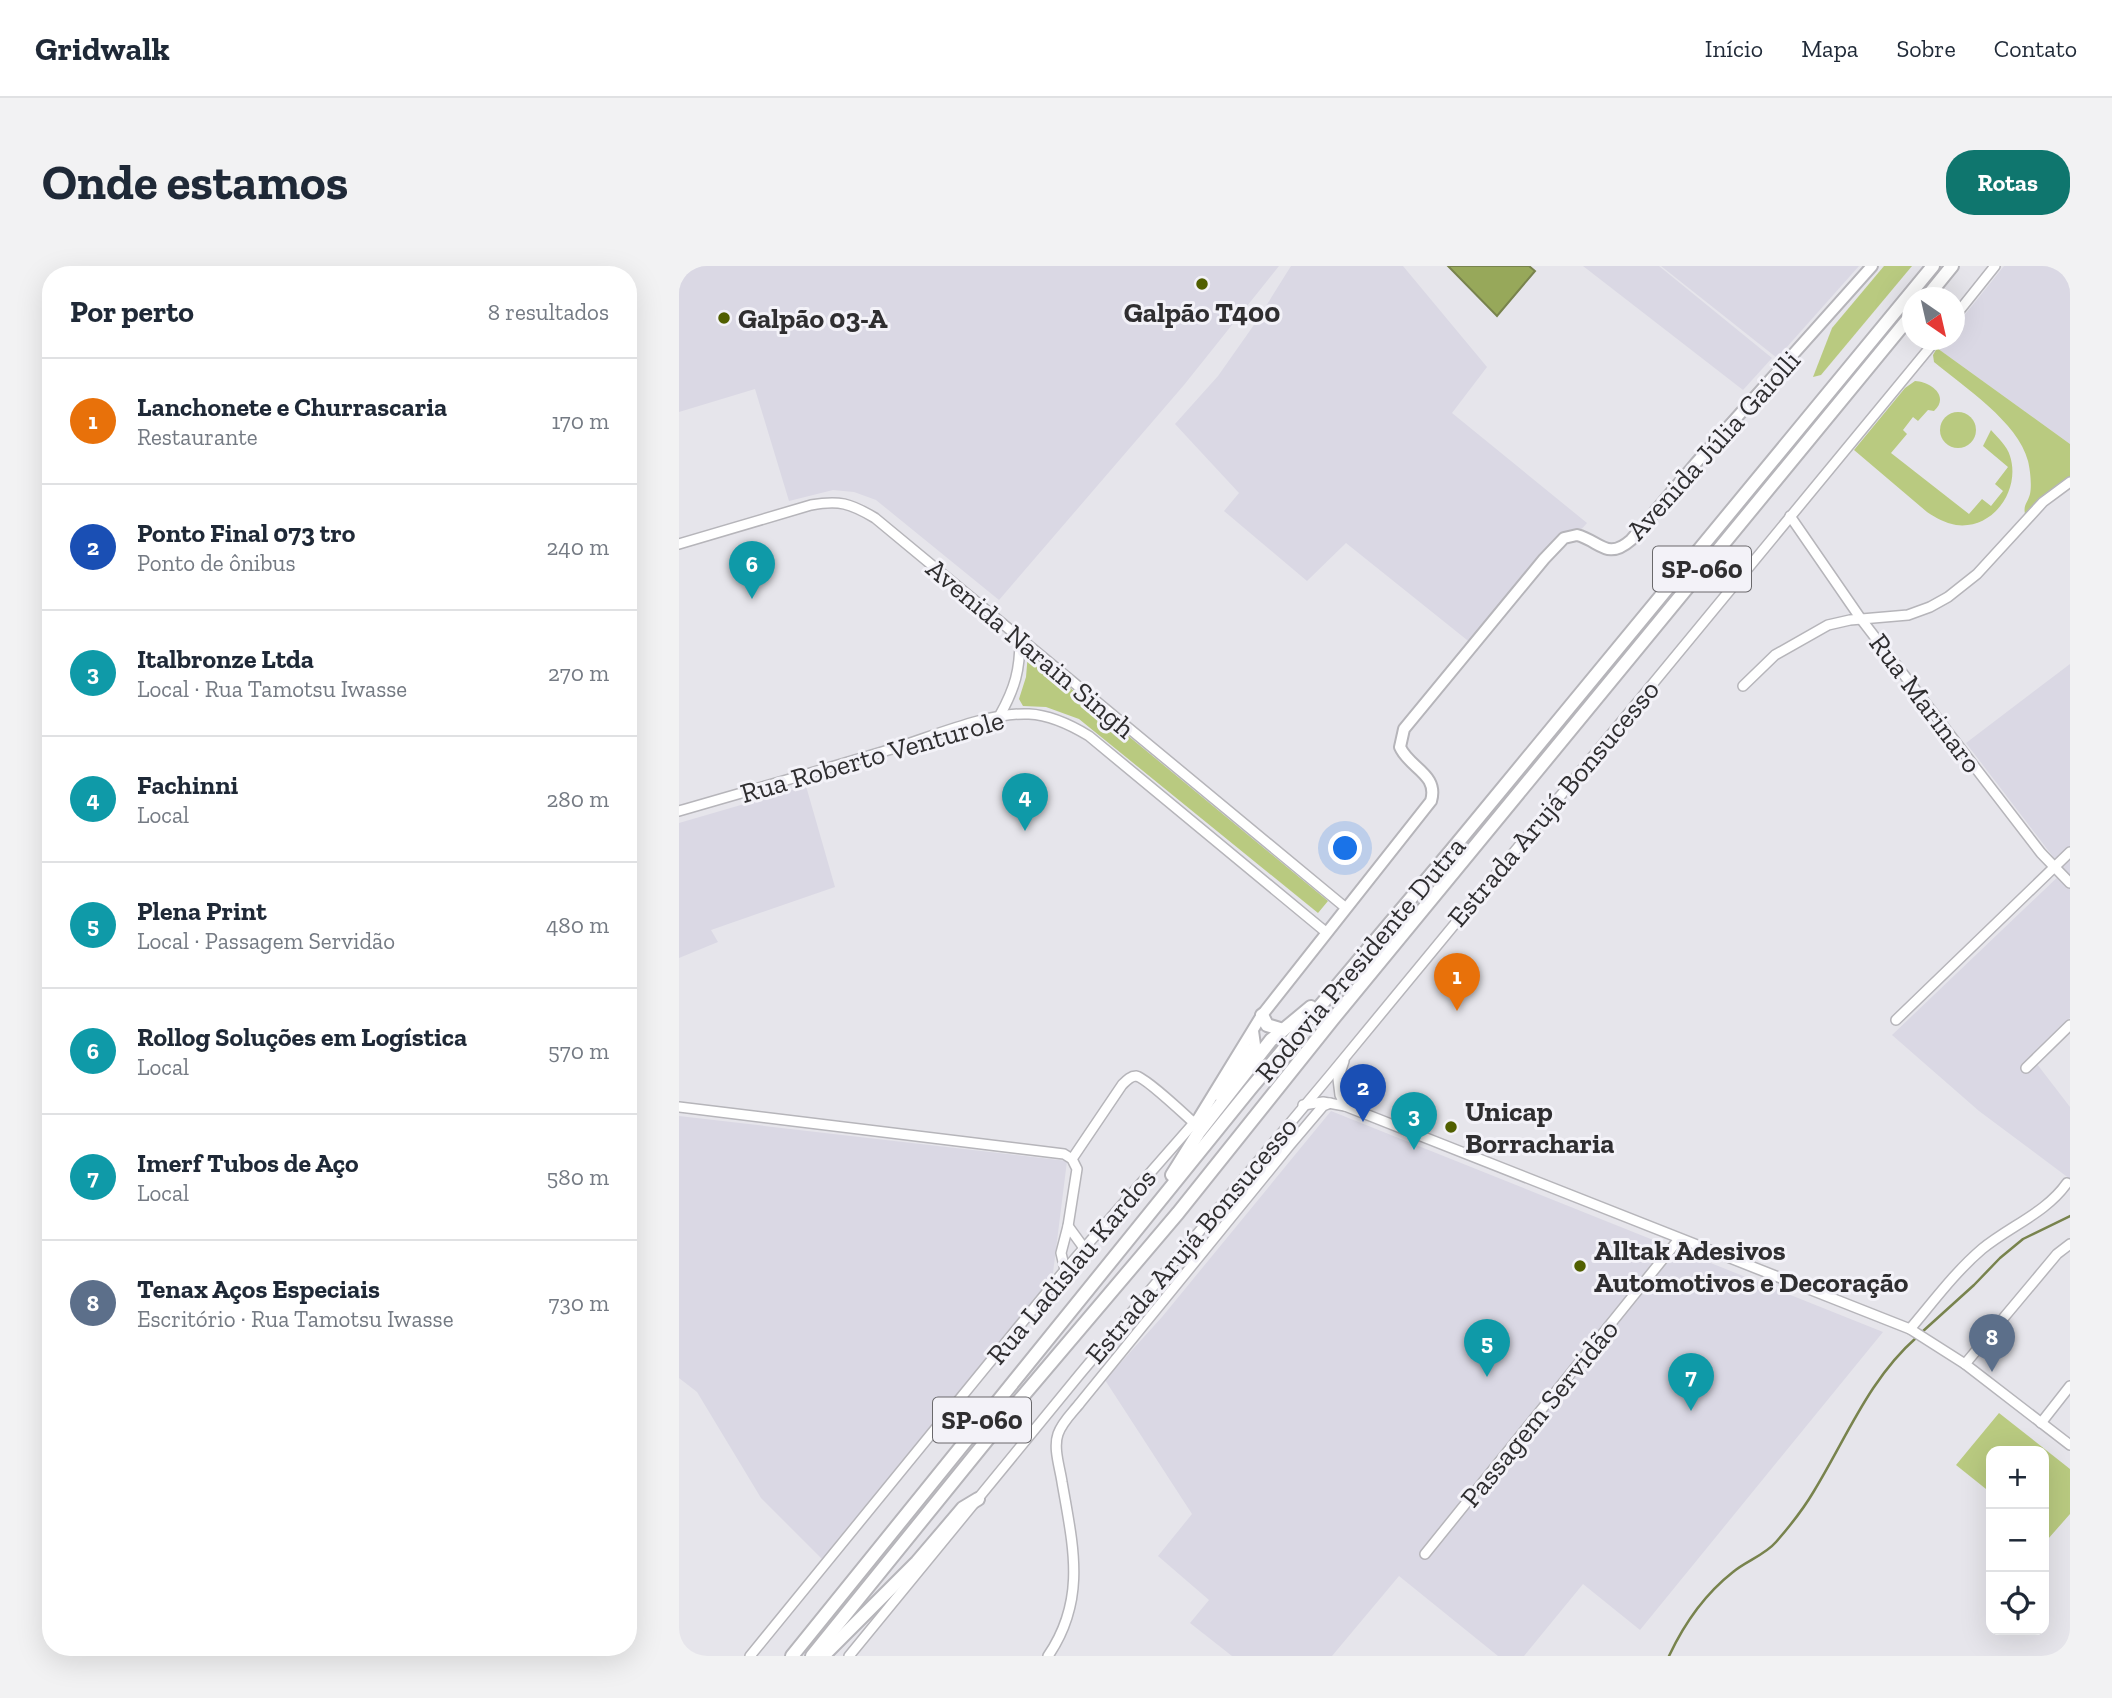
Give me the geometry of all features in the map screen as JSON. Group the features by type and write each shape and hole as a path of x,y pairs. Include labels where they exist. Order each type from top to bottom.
{"highway":[{"name":"Rodovia Presidente Dutra","path":"792,1656 1153,1209 1933,266"},
{"path":"1935,287 1952,266"},
{"name":"Rodovia Presidente Dutra","path":"812,1656 1017,1403 1178,1213 1337,1013 1902,326"},
{"path":"1153,1209 1199,1132 1271,1040 1312,1006 1326,990 1341,980"},
{"path":"1262,1014 1267,1025 1283,1030"},
{"path":"1188,1148 1197,1119"},
{"path":"823,1656 909,1571 963,1508 978,1499"},
{"path":"783,1656 813,1631"}],"main road":[{"name":"Avenida Júlia Gaiolli","path":"1327,933 1431,801 1431,782 1408,760 1400,747 1404,729 1544,559 1565,538 1577,535 1609,550 1624,546 1631,540 1872,266"},
{"path":"1197,1119 1220,1094 1255,1045 1253,1031 1262,1014 1327,933"}],"street":[{"path":"1965,304 1995,266"},
{"name":"Estrada Arujá Bonsucesso","path":"849,1656 1927,350"},
{"path":"1743,686 1775,655 1828,625 1850,620 1908,615 1948,597 1977,574 2043,502 2070,482"},
{"name":"Avenida Narain Singh","path":"679,544 811,505 829,502 854,506 875,518 1346,908"},
{"name":"Rua Marinaro","path":"1790,516 1861,619 2041,853 2070,883"},
{"path":"1000,715 1017,679 1020,639"},
{"name":"Rua Roberto Venturole","path":"679,811 1000,715 1031,714 1053,718 1089,736 1327,933"},
{"path":"1896,1020 2070,852"},
{"path":"2026,1068 2070,1024"},
{"path":"1344,1058 1338,1079 1345,1107"},
{"path":"1072,1159 1122,1085 1131,1077 1136,1076 1146,1081 1197,1119"},
{"path":"1303,1105 1323,1102 1345,1107 1911,1330 1965,1364 2070,1445"},
{"path":"1048,1656 1060,1638 1070,1609 1074,1581 1072,1540 1057,1452 1057,1435 1080,1403 1290,1145 1324,1106 1330,1103"},
{"path":"679,1107 1060,1152 1072,1159 1077,1173 1061,1253 1065,1270"},
{"name":"Rua Ladislau Kardos","path":"750,1656 1065,1270 1197,1119"},
{"path":"1911,1330 1970,1260 1984,1247 2053,1201 2067,1183"},
{"path":"1068,1226 1084,1248"},
{"name":"Passagem Servidão","path":"1425,1554 1679,1239"},
{"path":"1965,1364 2057,1254 2070,1244"},
{"path":"2041,1423 2070,1386"}],"shaded area":[{"path":"679,266 1279,266 1184,385 999,600 876,500 854,492 833,490 789,501 755,389 679,412"},
{"path":"1291,266 1403,266 1487,367 1452,413 1587,523 1579,532 1566,536 1472,644 1346,543 1307,581 1224,511 1239,493 1175,424 1218,376"},
{"path":"1448,266 1529,266 1535,271 1497,316"},
{"path":"1583,266 1659,266 1772,358 1743,390"},
{"path":"1661,266 1859,266 1777,358"},
{"path":"1884,266 1912,266 1821,375 1813,377 1832,328"},
{"path":"2004,266 2070,266 2070,444 1940,350 1965,350 1965,315"},
{"path":"1936,350 1940,350 2070,444 2070,477 2041,498 2027,515 2025,508 2030,494 2031,477 2022,447 2002,419 1934,362"},
{"path":"1915,381 1932,387 1937,391 1940,400 1934,411 1928,410 1918,421 1913,417 1903,430 1907,434 1891,453 1969,514 1982,499 1991,506 2003,491 1995,484 2008,467 1983,446 1991,430 2009,452 2012,469 2008,494 2001,505 1982,521 1956,525 1937,518 1854,450 1905,388"},
{"path":"1958,412 1971,417 1976,430 1971,443 1958,448 1945,443 1940,430 1945,417"},
{"path":"1028,653 1328,901 1318,913 1079,719 1046,707 1023,706 1019,699 1026,677"},
{"path":"2070,664 2070,1018 2056,1032 2062,1039 2037,1064 2070,1107 2070,1179 1979,1111 1892,1035 2064,871 1966,743"},
{"path":"806,786 835,887 711,930 718,942 679,958 679,823"},
{"path":"1331,1111 1883,1332 1640,1630 1583,1584 1524,1656 1498,1656 1399,1576 1332,1656 1232,1656 1190,1623 1209,1600 1158,1556 1192,1514 1105,1380 1162,1317"},
{"path":"679,1116 1067,1161 1052,1281 824,1561 761,1498 697,1392 679,1378"},
{"path":"1999,1413 2041,1446 1986,1446 1986,1489 1956,1465"},
{"path":"2049,1452 2070,1469 2070,1514 2049,1538"}],"waterway":[{"path":"1922,1332 2023,1239 2070,1216"},
{"path":"1669,1656 1688,1621 1713,1590 1738,1568 1772,1547 1792,1523 1814,1491 1872,1390 1900,1353 1917,1337"}],"place":[{"name":"Galpão T400","path":"1202,284"},
{"name":"Galpão 03-A","path":"724,318"},
{"name":"Rollog Soluções em Logística","path":"752,599"},
{"name":"Fachinni","path":"1025,831"},
{"name":"Lanchonete e Churrascaria","path":"1457,1011"},
{"name":"Ponto Final 073 tro","path":"1363,1122"},
{"name":"Unicap Borracharia","path":"1451,1127"},
{"name":"Italbronze Ltda","path":"1414,1150"},
{"name":"Alltak Adesivos Automotivos e Decoração","path":"1580,1266"},
{"name":"Tenax Aços Especiais","path":"1992,1372"},
{"name":"Plena Print","path":"1487,1377"},
{"name":"Imerf Tubos de Aço","path":"1691,1411"}]}
